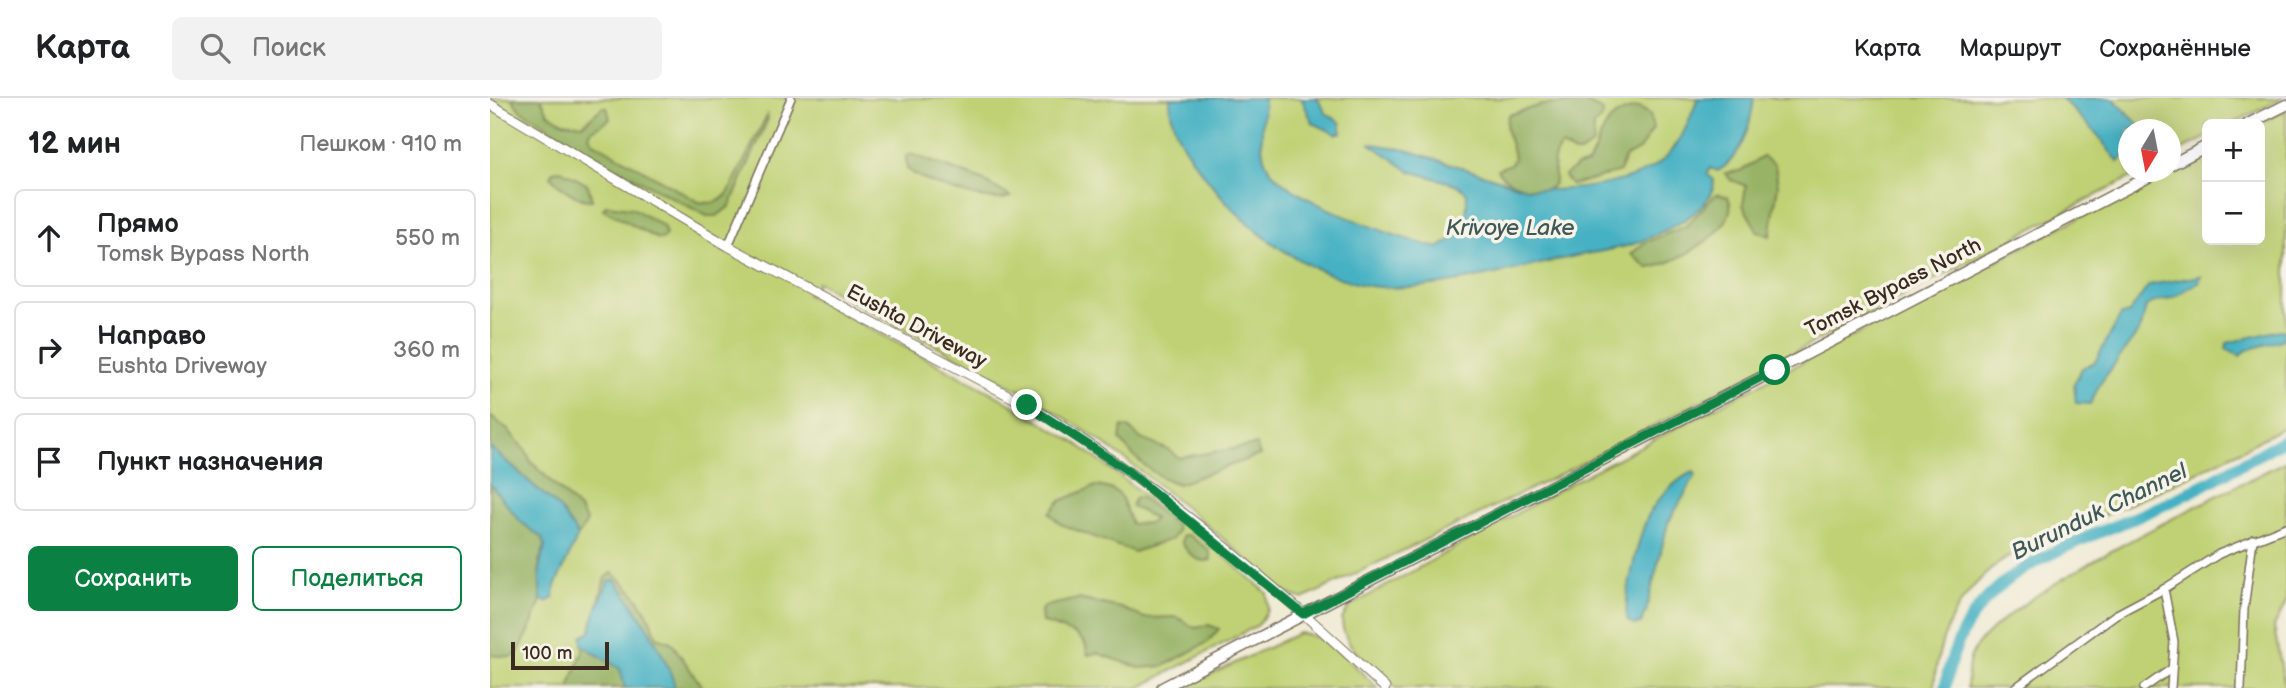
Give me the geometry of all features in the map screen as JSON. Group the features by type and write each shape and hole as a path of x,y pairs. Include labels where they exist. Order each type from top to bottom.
{"main road":[{"path":"2258,119 2286,104"},
{"path":"2181,160 2202,149"},
{"name":"Tomsk Bypass North","path":"1162,688 2139,182"}],"street":[{"path":"728,246 791,98"},
{"name":"Eushta Driveway","path":"490,104 728,246 1038,411 1088,442 1224,548 1385,688"},
{"path":"2015,688 2115,615 2164,589 2220,554 2286,527"},
{"path":"2241,688 2244,609 2253,539"},
{"path":"2164,589 2174,642 2171,688"},
{"path":"2144,688 2171,669"}],"green space":[{"path":"490,98 2283,98 2242,119 2202,119 2202,140 2181,151 2181,119 2118,119 2118,182 2122,182 1557,476 1303,599 1286,593 1158,485 1078,426 982,370 817,282 812,293 807,295 992,393 1076,443 1219,552 1267,593 1268,609 1258,625 1139,688 490,688"},
{"path":"512,98 541,98 548,113 563,122 583,124 603,107 607,107 610,119 591,131 589,136 592,141 704,203 720,201 729,192 767,115 768,119 730,206 717,216 707,216 604,162 519,109"},
{"path":"1584,102 1603,111 1602,118 1594,126 1593,144 1580,153 1561,146 1554,158 1555,178 1550,188 1525,188 1501,174 1497,169 1511,164 1514,159 1507,132 1508,115 1541,105"},
{"path":"1639,108 1650,114 1653,129 1639,150 1624,158 1620,172 1571,185 1564,176 1577,166 1588,164 1611,120 1627,110"},
{"path":"2286,110 2286,426 2176,482 2030,545 2001,562 1976,583 1949,624 1939,654 1934,688 1396,688 1361,658 1347,640 1342,619 1350,606 1582,477 2148,182 2181,182 2181,165 2202,154 2202,245 2265,245 2265,121"},
{"path":"911,154 982,180 1011,197 1001,199 973,196 928,181 907,169 906,157"},
{"path":"1763,157 1775,165 1778,186 1770,236 1757,231 1743,205 1746,186 1731,180 1725,173 1740,171"},
{"path":"561,170 588,185 592,200 576,196 551,177 553,171"},
{"path":"1716,194 1728,197 1730,209 1726,220 1703,243 1673,260 1648,268 1631,254 1644,243 1686,226"},
{"path":"606,205 632,208 663,226 666,235 662,239 656,238 603,209"},
{"path":"490,416 508,430 526,451 531,462 579,509 587,522 578,536 559,508 490,447"},
{"path":"1122,427 1129,428 1141,439 1169,450 1178,458 1256,445 1260,455 1178,484 1153,472 1132,454 1120,440"},
{"path":"2286,461 2286,602 2274,627 2285,688 1967,688 1971,656 1989,633 2021,606 2064,578 2165,522"},
{"path":"490,484 521,522 542,538 545,547 539,561 541,600 518,653 511,657 490,655"},
{"path":"1096,486 1118,493 1131,524 1150,523 1154,518 1131,506 1135,498 1140,497 1176,525 1177,531 1172,539 1134,552 1060,524 1050,513 1060,501"},
{"path":"1183,535 1188,535 1209,550 1211,560 1197,559 1190,554 1181,542"},
{"path":"612,573 633,593 645,610 657,637 671,642 703,688 569,688 583,651 582,636 591,631 605,578"},
{"path":"1078,599 1121,608 1144,618 1177,617 1195,628 1209,625 1219,629 1208,642 1164,666 1140,668 1097,653 1088,655 1085,643 1075,634 1042,622 1041,610 1046,606"},
{"path":"1299,633 1310,635 1332,646 1378,688 1182,688"}],"water":[{"name":"Krivoye Lake","path":"1170,98 1264,98 1262,148 1266,163 1277,177 1318,204 1344,216 1438,248 1461,232 1466,220 1467,193 1458,185 1410,171 1369,143 1407,150 1526,188 1580,188 1621,180 1655,166 1677,143 1698,98 1754,98 1748,129 1739,149 1718,171 1710,168 1707,174 1714,180 1705,202 1673,226 1623,247 1493,275 1433,285 1379,287 1356,283 1314,268 1259,233 1227,203 1190,156 1173,123"},
{"path":"1301,98 1317,98 1326,113 1340,122 1342,132 1336,134 1313,123"},
{"path":"2061,98 2113,98 2133,119 2118,119 2118,162 2096,133"},
{"path":"2201,276 2199,283 2177,295 2146,306 2141,328 2100,384 2090,404 2076,403 2074,384 2082,368 2095,362 2121,315 2129,313 2149,285"},
{"path":"2280,330 2286,331 2282,340 2247,350 2240,356 2226,349 2227,343"},
{"path":"490,447 559,508 578,536 555,586 554,598 546,602 541,600 540,586 540,567 545,547 542,538 521,522 490,484"},
{"path":"1694,472 1696,475 1668,523 1646,612 1641,623 1635,625 1628,621 1627,600 1636,553 1648,516 1668,490"},
{"path":"609,580 615,580 641,617 659,648 675,688 625,688 620,669 582,645 582,636 591,631 594,615"}],"waterway":[{"name":"Burunduk Channel","path":"1945,688 1956,648 1973,615 1996,590 2024,569 2055,552 2192,492 2286,439"}],"route":[{"path":"1027,405 1088,442 1125,469 1303,614 1775,370"}]}
